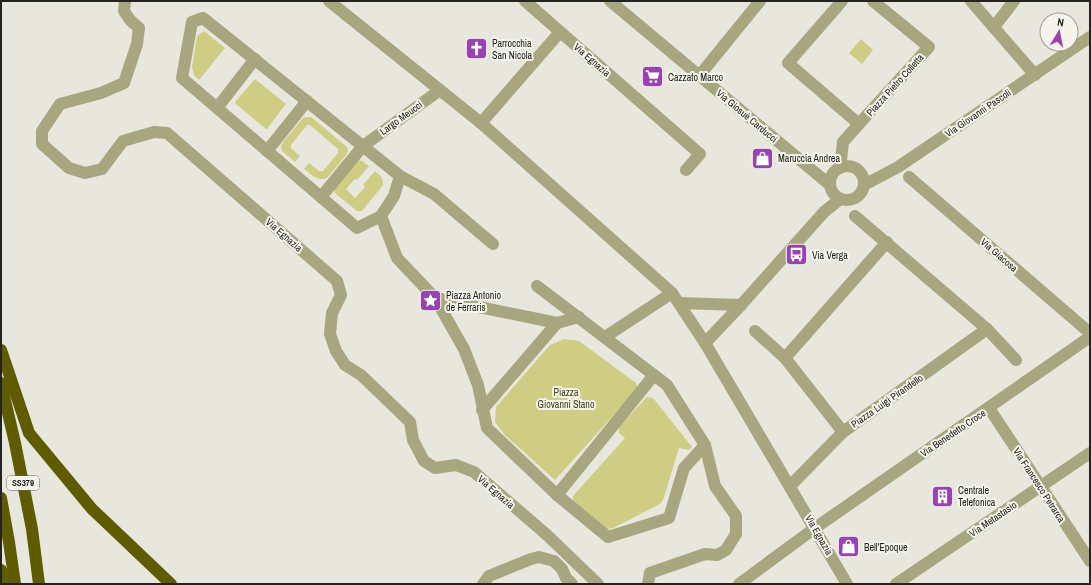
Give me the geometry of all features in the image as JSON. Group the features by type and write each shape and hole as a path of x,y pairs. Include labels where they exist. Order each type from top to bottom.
{"highway":[{"path":"1,350 29,434 92,510 171,584"},
{"name":"SS379","path":"1,384 15,443 32,529 39,584"},
{"name":"SS379","path":"1,498 15,584"},
{"path":"1,570 4,584"}],"street":[{"name":"Via Egnazia","path":"125,1 124,11 130,20 139,28 137,44 124,83 101,93 60,104 42,132 42,144 69,168 85,173 102,169 123,141 154,132 167,133 337,281 341,294 332,313 330,334 336,351 345,365 361,375 410,422 413,440 424,461 435,468 456,465 474,472 547,536 598,584"},
{"name":"Via Egnazia","path":"329,1 481,123 672,293 705,343 847,584"},
{"path":"481,123 560,32 525,1"},
{"name":"Via Giosuè Carducci","path":"610,1 830,185"},
{"path":"699,76 760,1"},
{"name":"Piazza Pietro Colletta","path":"842,1 788,63 859,124"},
{"name":"Piazza Pietro Colletta","path":"840,168 843,142 929,47 873,1"},
{"path":"971,1 1035,75"},
{"path":"994,27 1014,1"},
{"path":"400,176 394,196 381,216 357,228 182,78 192,22 203,18 400,176 434,194 493,244"},
{"name":"Via Egnazia","path":"560,32 700,154 686,170"},
{"name":"Via Giovanni Pascoli","path":"864,185 898,167 1035,75 1090,36"},
{"path":"217,108 255,59"},
{"name":"Largo Meucci","path":"321,197 363,146 440,90"},
{"path":"267,151 307,101"},
{"path":"847,166 854,167 860,172 864,185 862,192 857,197 850,200 840,199 832,192 830,178 834,172 840,168 847,166"},
{"name":"Via Giacosa","path":"909,177 1090,333"},
{"path":"705,343 824,212 840,199"},
{"path":"381,216 397,258 435,298 464,350 478,385 482,410 487,428 557,495 608,537 669,518 684,468 705,445"},
{"path":"855,216 987,329 1016,360"},
{"path":"785,358 887,242"},
{"path":"538,286 667,385 705,445 715,486 736,516 736,534 726,550 717,555 705,554 650,573 648,584"},
{"path":"605,337 672,293"},
{"path":"435,298 557,323 579,317"},
{"path":"679,303 741,305"},
{"path":"482,410 557,323"},
{"name":"Piazza Luigi Pirandello","path":"755,331 785,358 843,432 987,329"},
{"name":"Via Benedetto Croce","path":"739,584 814,528 1090,337"},
{"path":"557,495 654,375"},
{"name":"Via Francesco Petrarca","path":"989,408 1090,561"},
{"path":"790,486 843,432"},
{"name":"Via Metastasio","path":"896,584 1090,453"},
{"path":"483,584 489,576 539,557 554,561 562,569 566,578 572,584"}],"green space":[{"path":"204,31 225,48 199,80 194,75 192,67 197,36"},
{"path":"861,39 873,50 862,64 849,53"},
{"path":"255,79 286,104 267,129 235,102"},
{"path":"311,117 347,147 348,150 347,154 327,178 317,178 304,169 309,163 319,171 323,171 338,153 338,149 310,125 307,125 291,145 291,148 300,156 295,162 282,151 281,147 283,142 303,118"},
{"path":"358,160 369,166 357,180 355,179 346,189 355,198 365,187 363,185 375,171 381,176 383,182 383,185 362,211 357,211 335,193 334,189"},
{"name":"Piazza Giovanni Stano","path":"564,339 579,341 636,383 638,388 555,480 505,435 495,422 496,407 550,345"},
{"path":"647,397 653,398 692,447 689,450 679,448 663,500 660,504 613,528 606,529 573,501 573,496 625,438 619,433 619,427"}],"place":[{"name":"Parrocchia San Nicola","path":"476,49"},
{"name":"Cazzato Marco","path":"653,77"},
{"name":"Maruccia Andrea","path":"762,158"},
{"name":"Via Verga","path":"797,255"},
{"name":"Piazza Antonio de Ferraris","path":"431,301"},
{"name":"Centrale Telefonica","path":"942,496"},
{"name":"Bell'Epoque","path":"848,547"}]}
